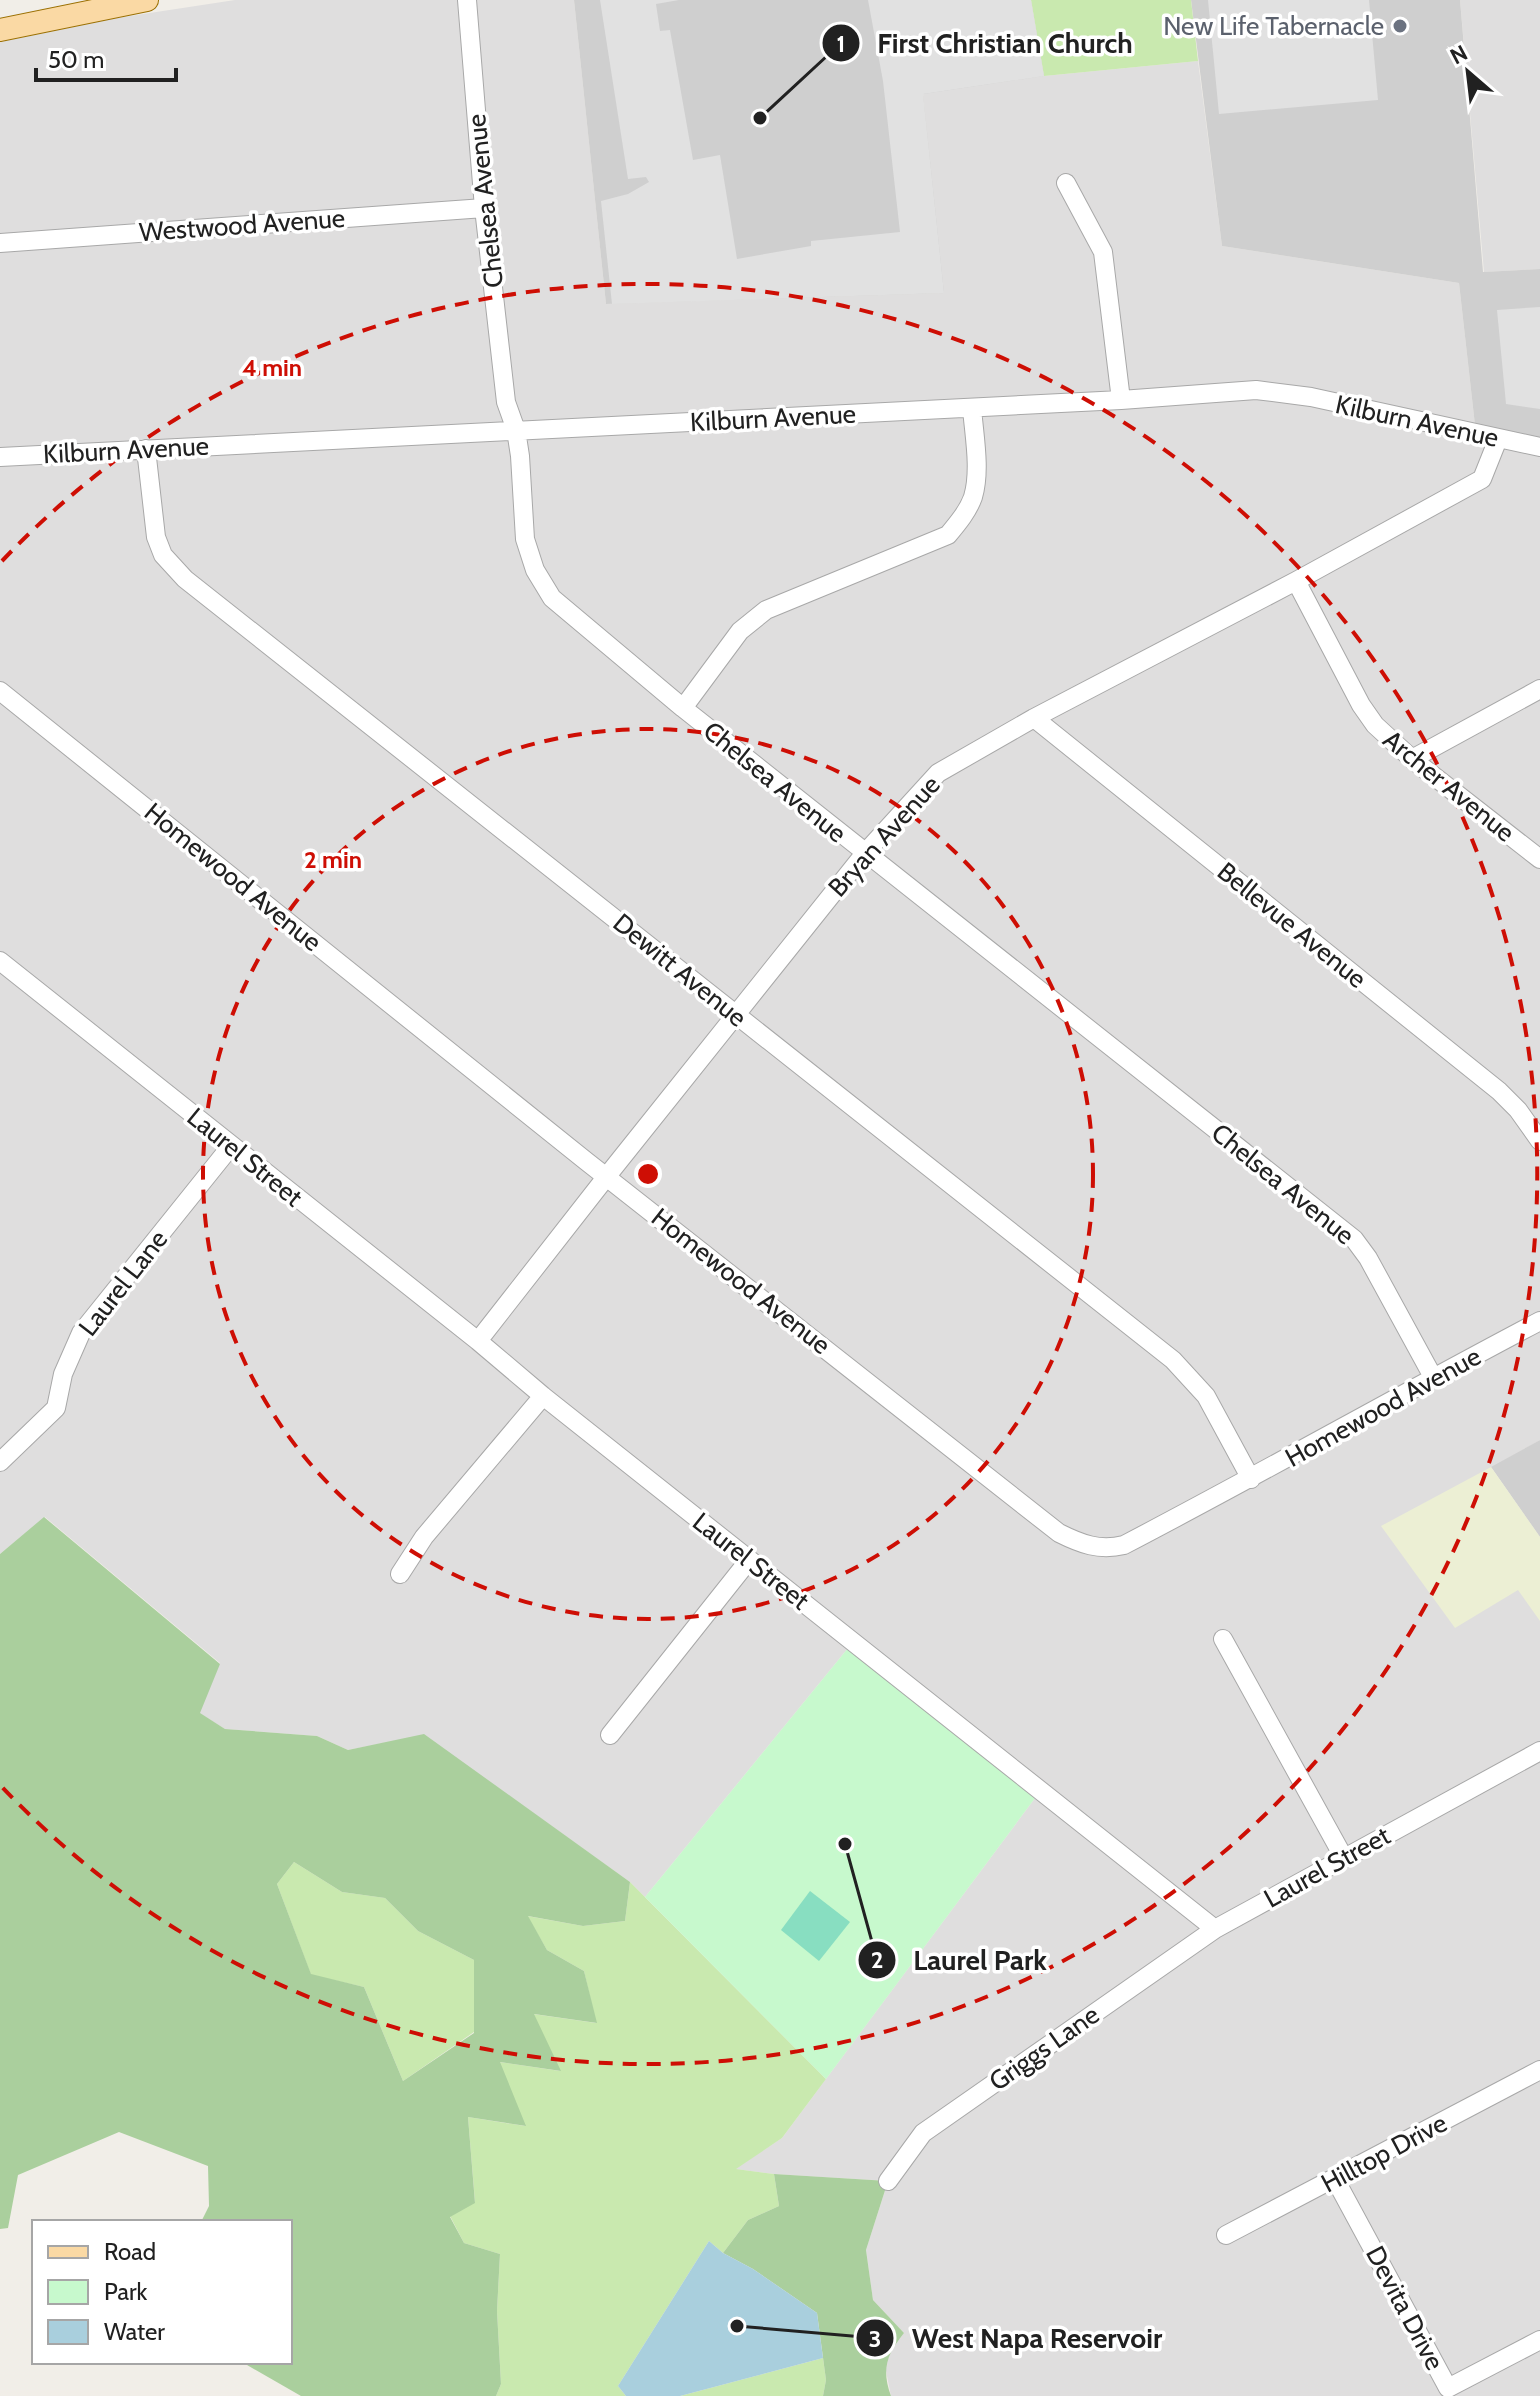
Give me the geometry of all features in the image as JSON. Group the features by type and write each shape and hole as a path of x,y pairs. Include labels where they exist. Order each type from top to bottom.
{"main road":[{"path":"0,30 97,4 147,0"}],"street":[{"name":"Chelsea Avenue","path":"467,0 484,208 506,402 516,430 525,539 535,570 552,598 683,708 1354,1239 1368,1258 1433,1377"},
{"path":"1066,183 1103,252 1121,400"},
{"name":"Westwood Avenue","path":"0,243 484,208"},
{"name":"Kilburn Avenue","path":"0,457 972,408 1256,390 1311,397 1540,447"},
{"path":"683,708 740,631 766,610 948,535 963,517 973,496 976,472 972,408"},
{"name":"Bryan Avenue","path":"478,1341 865,853 938,773 1034,718 1296,581 1482,479 1498,439"},
{"name":"Dewitt Avenue","path":"146,449 156,537 163,555 185,579 1173,1360 1206,1396 1251,1479"},
{"name":"Archer Avenue","path":"1296,581 1361,705 1375,725 1412,759 1540,859"},
{"path":"1412,759 1540,689"},
{"name":"Homewood Avenue","path":"0,691 607,1176 1059,1533 1077,1542 1094,1547 1124,1545 1540,1321"},
{"name":"Bellevue Avenue","path":"1034,718 1499,1091 1518,1110 1540,1141"},
{"name":"Laurel Street","path":"0,961 1215,1929 1540,1751"},
{"name":"Laurel Lane","path":"0,1462 56,1408 63,1374 81,1333 231,1146"},
{"path":"400,1574 424,1537 543,1396"},
{"path":"610,1735 749,1560"},
{"path":"1223,1639 1344,1858"},
{"name":"Griggs Lane","path":"888,2181 923,2133 1215,1929"},
{"name":"Hilltop Drive","path":"1226,2235 1540,2070"},
{"name":"Devita Drive","path":"1335,2179 1448,2388 1540,2340"}],"shaded area":[{"path":"235,0 574,0 606,304 943,293 923,93 1044,76 1198,61 1222,246 1459,283 1476,434 1540,447 1540,1440 1491,1468 1540,1537 1540,2396 891,2396 885,2366 890,2350 904,2333 873,2300 866,2250 888,2181 735,2169 782,2138 1041,1790 853,1642 645,1897 630,1882 424,1735 348,1750 317,1736 225,1729 199,1713 220,1663 45,1517 0,1554 0,42 117,18"},
{"path":"574,0 1031,0 1044,76 923,94 944,293 606,304"},
{"path":"600,0 679,0 656,4 660,31 670,30 693,160 720,155 737,259 811,246 811,241 900,232 883,81 868,0 1031,0 1044,76 923,94 944,293 612,304 601,201 628,194 649,182 646,177 628,179"},
{"path":"1191,0 1460,0 1483,272 1540,269 1540,447 1476,434 1459,283 1222,246"},
{"path":"1208,0 1369,0 1378,100 1219,114"},
{"path":"1460,0 1540,0 1540,269 1484,272"},
{"path":"1540,307 1540,409 1506,404 1497,310"},
{"path":"1540,1440 1540,1537 1491,1467"}],"green space":[{"path":"1031,0 1191,0 1198,61 1044,76"},
{"path":"1491,1467 1540,1537 1540,1621 1518,1590 1455,1628 1381,1526"},
{"path":"44,1517 220,1664 200,1713 225,1729 317,1736 348,1750 424,1734 630,1882 625,1921 583,1926 528,1916 547,1950 584,1971 597,2023 534,2014 561,2071 500,2062 526,2126 468,2117 475,2203 450,2217 464,2243 500,2254 497,2311 501,2384 496,2396 301,2396 245,2364 292,2364 292,2220 202,2220 209,2206 208,2166 119,2132 18,2175 8,2228 0,2229 0,1554","holes":["294,1862 342,1892 385,1898 418,1931 474,1960 474,2033 403,2081 364,1987 311,1974 277,1884"]},
{"path":"853,1642 1041,1790 826,2079 645,1897"},
{"path":"294,1862 342,1892 385,1898 418,1931 474,1960 474,2032 403,2081 364,1987 311,1975 277,1884"},
{"path":"630,1882 826,2079 782,2138 736,2169 774,2174 779,2206 748,2220 723,2253 709,2241 618,2386 626,2396 496,2396 501,2384 497,2311 500,2254 464,2243 450,2216 475,2202 468,2117 525,2126 499,2062 560,2071 533,2014 596,2023 584,1971 547,1950 527,1916 583,1926 625,1921"},
{"path":"810,1891 850,1922 819,1961 781,1930"},
{"path":"774,2174 888,2181 866,2250 873,2300 904,2333 887,2362 886,2378 891,2396 823,2396 826,2380 817,2313 753,2269 723,2253 748,2220 779,2206"},
{"path":"823,2358 826,2380 823,2396 680,2396"}],"water":[{"path":"709,2241 817,2313 823,2358 680,2396 626,2396 618,2386"}],"place":[{"name":"New Life Tabernacle","path":"1400,26"},
{"name":"First Christian Church","path":"760,118"},
{"name":"Laurel Park","path":"845,1844"},
{"name":"West Napa Reservoir","path":"737,2326"}]}
